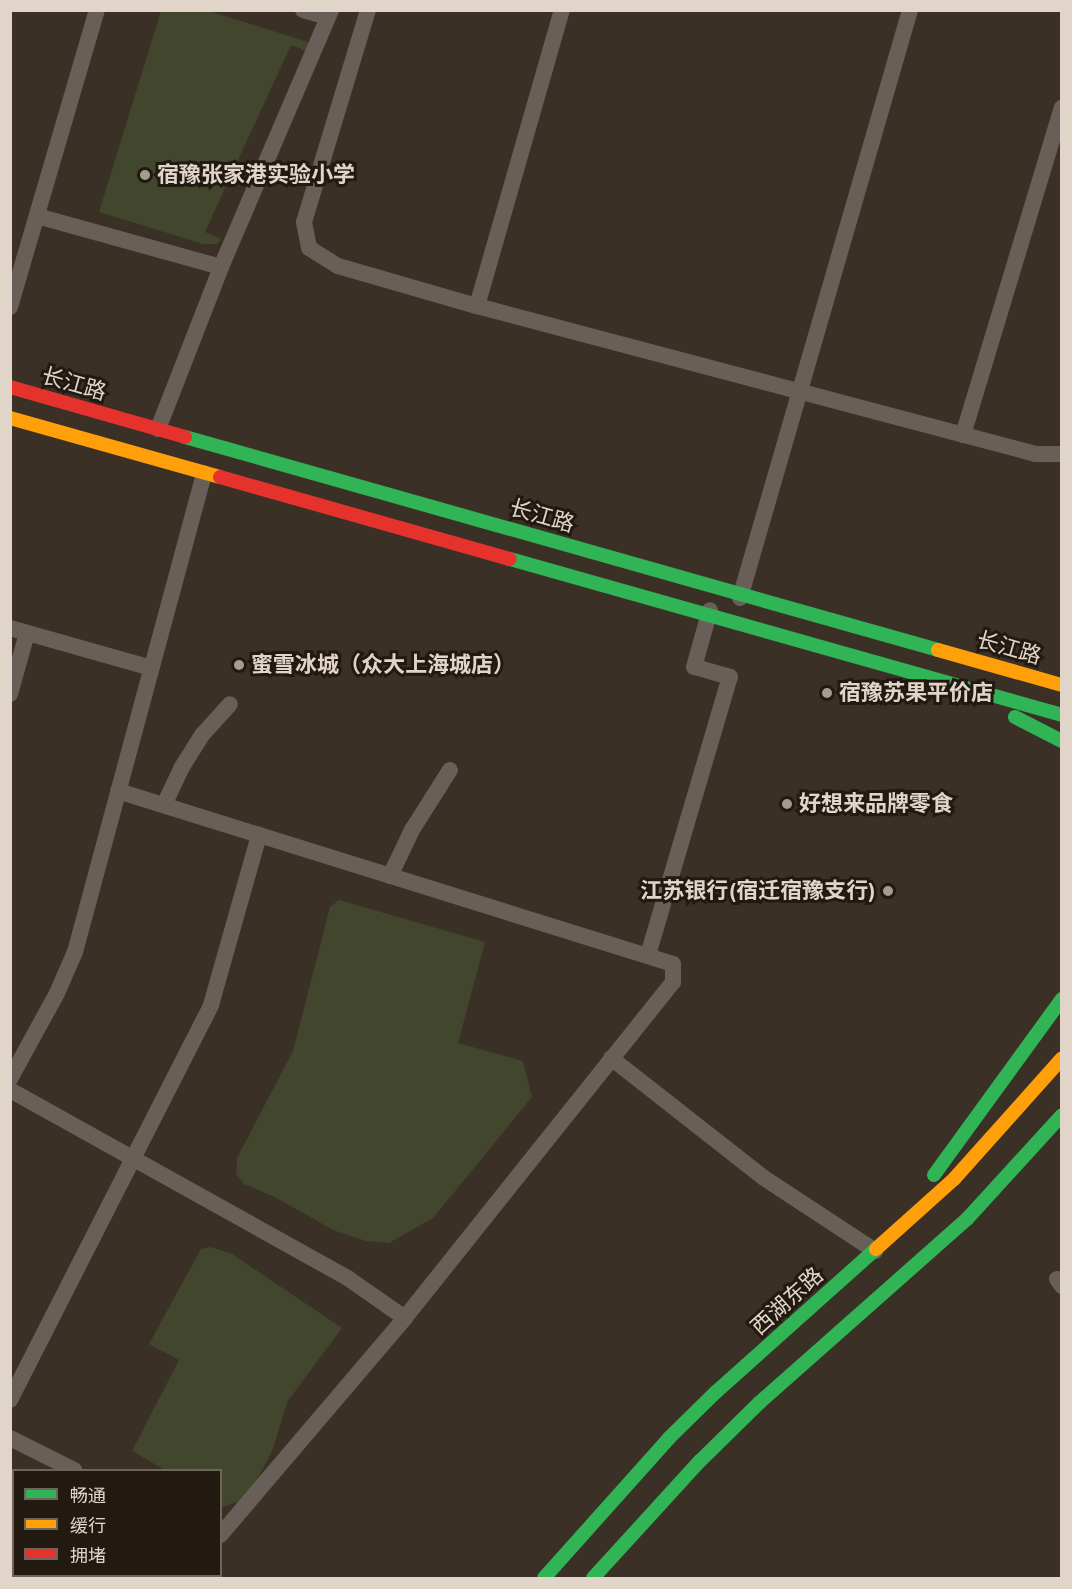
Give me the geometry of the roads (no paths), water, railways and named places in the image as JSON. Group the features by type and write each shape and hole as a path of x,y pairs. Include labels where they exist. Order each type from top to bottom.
{"street":[{"name":"长江路","path":"10,387 1062,685"},
{"path":"10,418 1062,715"},
{"path":"894,668 1031,724 1062,741"},
{"path":"879,1247 1062,999"},
{"name":"西湖东路","path":"544,1578 669,1438 716,1392 954,1179 1062,1058"},
{"path":"967,1219 1062,1115"},
{"path":"593,1578 700,1461 759,1403 967,1219 1062,1128"}],"lane":[{"path":"10,307 97,10"},
{"path":"159,429 221,267 329,14 303,10"},
{"path":"368,10 304,222 309,248 338,266 477,306 1036,454 1062,454"},
{"path":"477,306 562,10"},
{"path":"733,622 910,10"},
{"path":"963,435 1062,108"},
{"path":"37,216 221,267"},
{"path":"10,1079 75,952 204,473"},
{"path":"648,956 730,676 694,667 716,587"},
{"path":"10,628 152,668"},
{"path":"10,694 27,633"},
{"path":"164,805 182,767 203,734 230,704"},
{"path":"390,876 412,831 450,770"},
{"path":"118,791 673,964 673,981 405,1317 222,1533"},
{"path":"10,1400 211,1005 259,835"},
{"path":"611,1058 765,1178 879,1247"},
{"path":"10,1090 349,1279 405,1317"},
{"path":"10,1438 72,1469"}],"place":[{"name":"宿豫张家港实验小学","path":"145,175"},
{"name":"蜜雪冰城（众大上海城店）","path":"239,665"},
{"name":"宿豫苏果平价店","path":"827,693"},
{"name":"好想来品牌零食","path":"787,804"},
{"name":"江苏银行(宿迁宿豫支行)","path":"888,891"}]}
